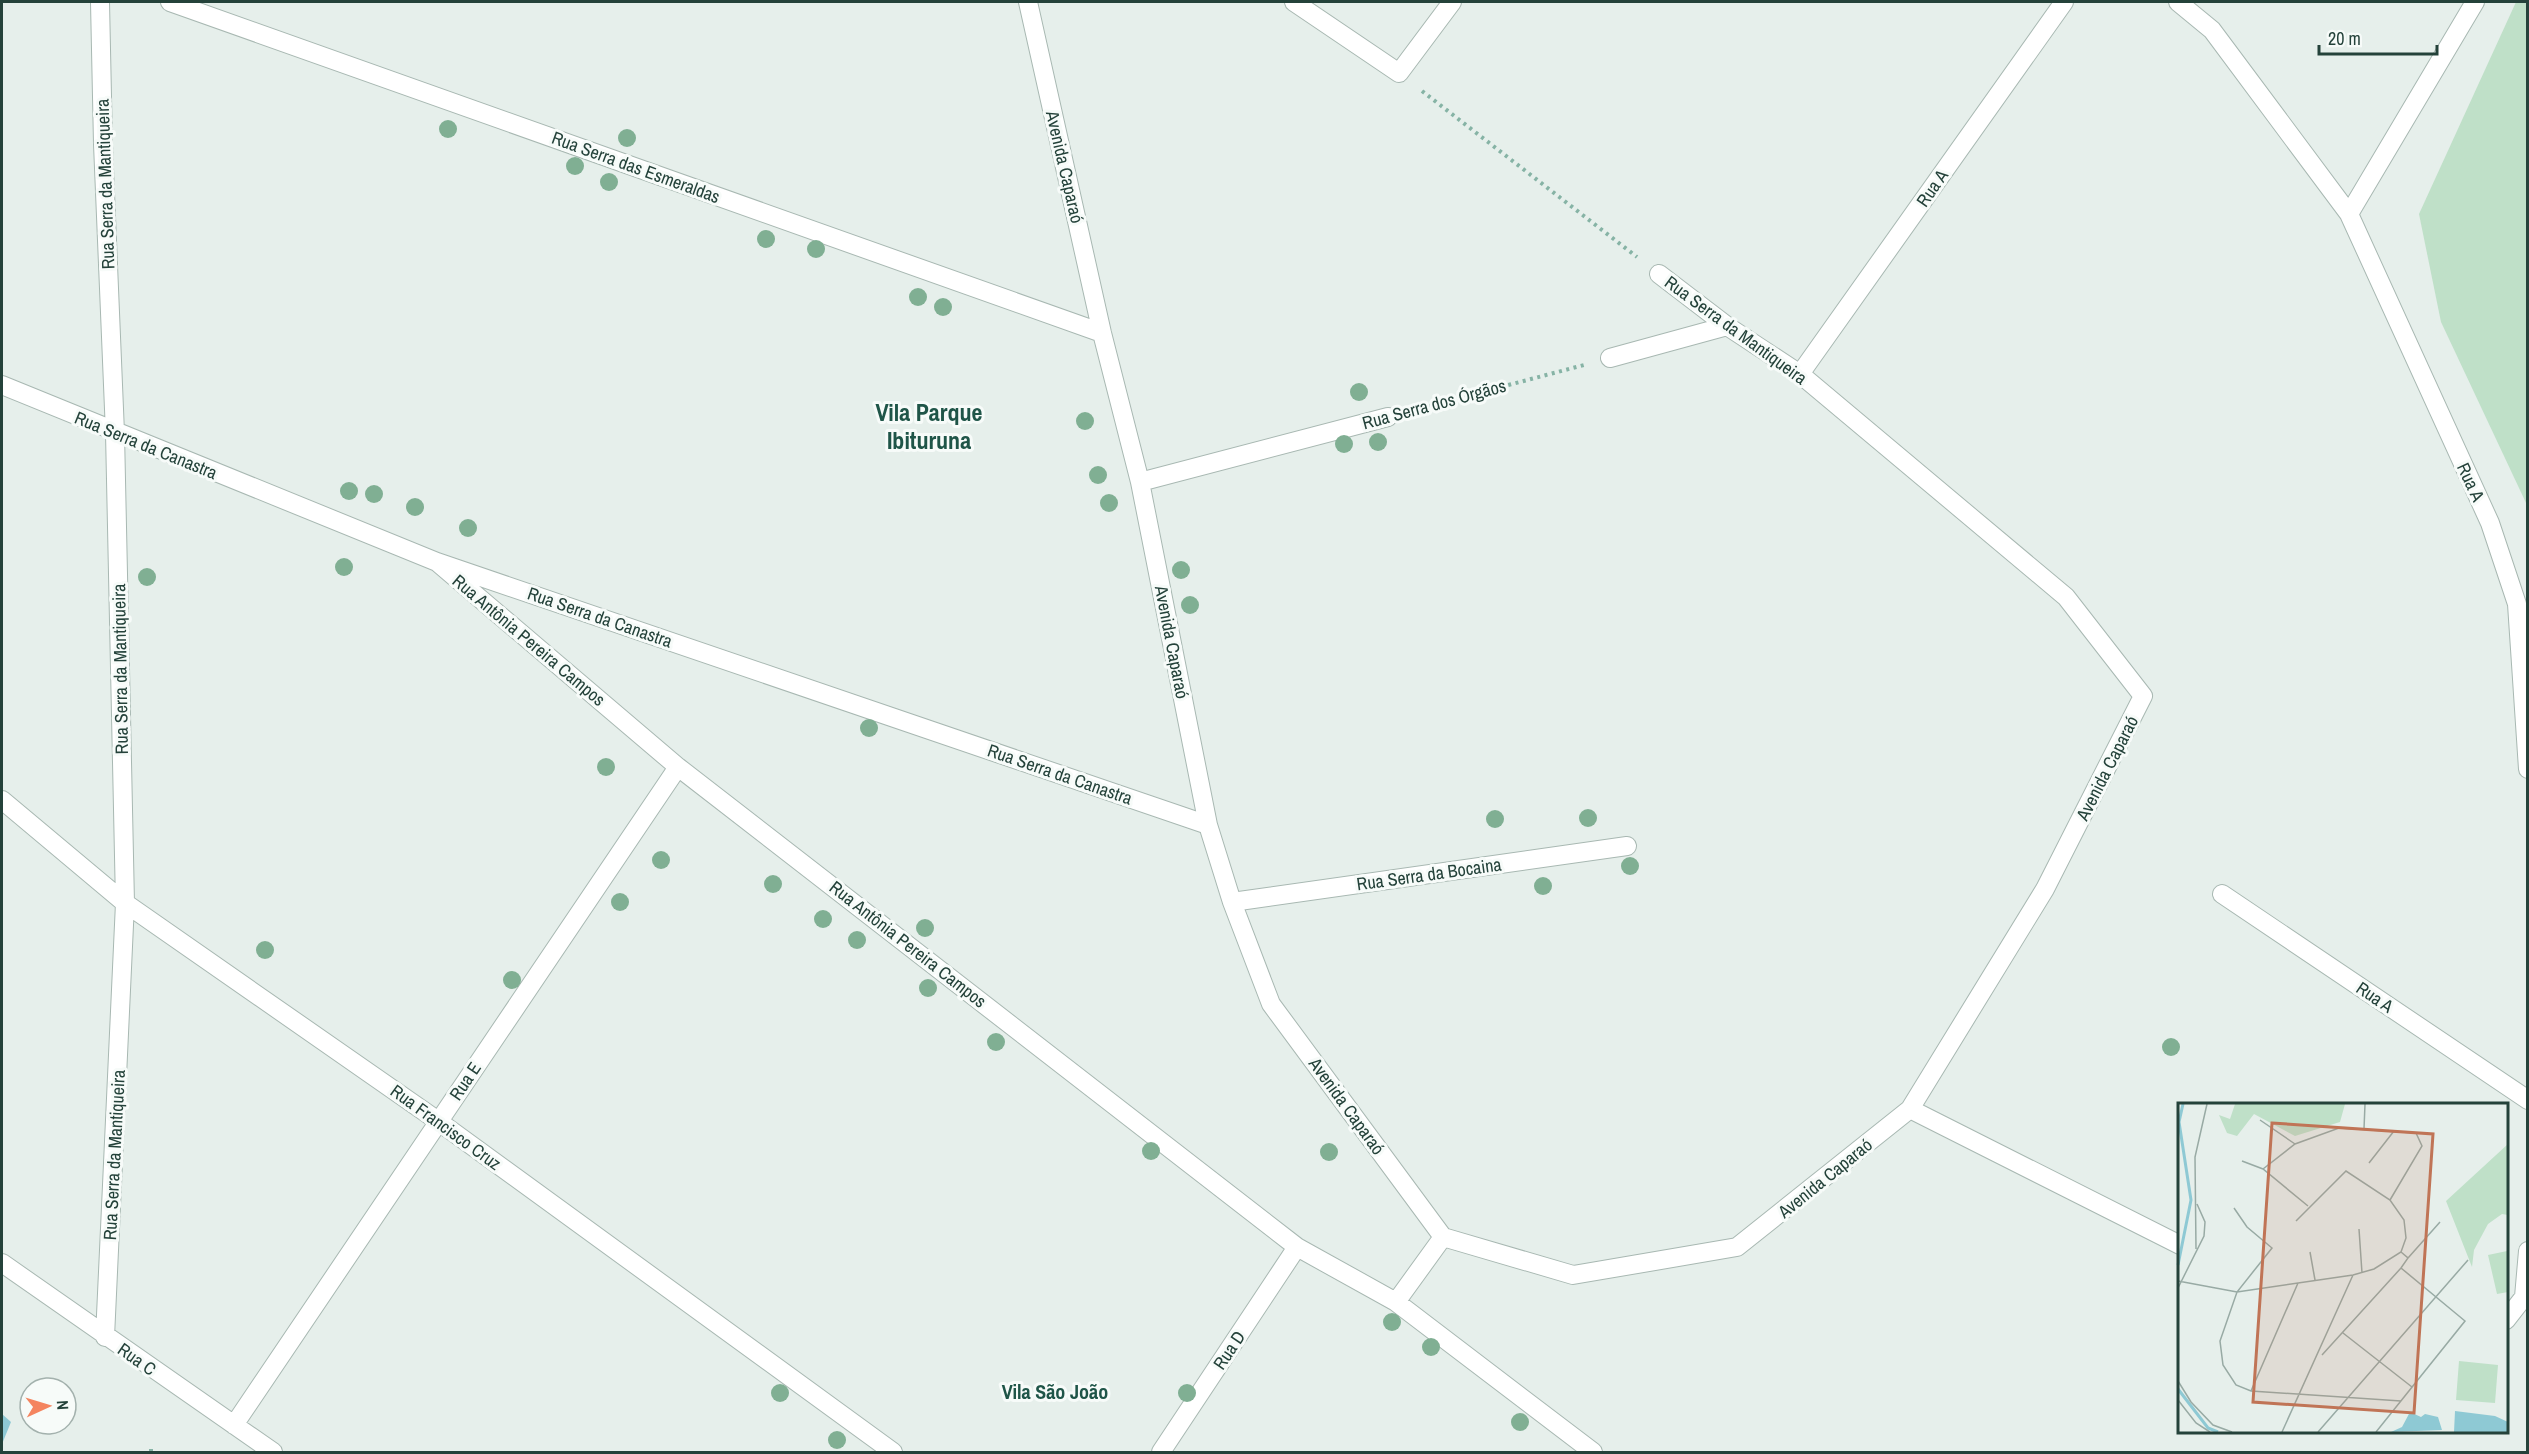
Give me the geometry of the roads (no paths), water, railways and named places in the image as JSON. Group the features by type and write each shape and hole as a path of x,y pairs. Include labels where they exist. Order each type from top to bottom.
{"street":[{"name":"Rua Serra da Mantiqueira","path":"100,2 103,144 116,433 125,903 105,1337"},
{"name":"Rua Serra das Esmeraldas","path":"170,2 1102,333"},
{"name":"Avenida Caparaó","path":"1028,2 1102,333 1140,482 1208,825 1232,902 1271,1004 1443,1236 1573,1275 1737,1247 1910,1110 2045,889 2143,696"},
{"path":"1294,2 1399,73 1452,2"},
{"name":"Rua A","path":"1800,374 2064,2"},
{"name":"Rua A","path":"2178,2 2212,30 2349,214 2490,522 2517,604 2528,768"},
{"path":"2349,214 2475,2"},
{"name":"Rua Serra da Mantiqueira","path":"1659,274 1727,326 1800,374 2066,597 2143,696"},
{"path":"1610,358 1727,326"},
{"name":"Rua Serra da Canastra","path":"2,385 437,562 1208,825"},
{"name":"Rua Serra dos Órgãos","path":"1140,482 1388,417"},
{"name":"Rua Antônia Pereira Campos","path":"437,562 678,767 1297,1247 1396,1302 1593,1452"},
{"name":"Rua E","path":"234,1425 678,767"},
{"name":"Rua Francisco Cruz","path":"2,800 125,903 438,1121 893,1452"},
{"name":"Rua Serra da Bocaina","path":"1232,902 1627,846"},
{"name":"Rua A","path":"2222,894 2528,1100"},
{"path":"1910,1110 2178,1244"},
{"path":"1396,1302 1443,1236"},
{"name":"Rua D","path":"1161,1452 1297,1247"},
{"path":"2508,1317 2524,1297 2528,1251"},
{"name":"Rua C","path":"2,1263 273,1452"}],"water":[{"path":"2,1414 11,1422 2,1444"}],"district":[{"name":"Vila Parque Ibituruna","path":"929,426"},
{"name":"Vila São João","path":"1055,1391"}]}
